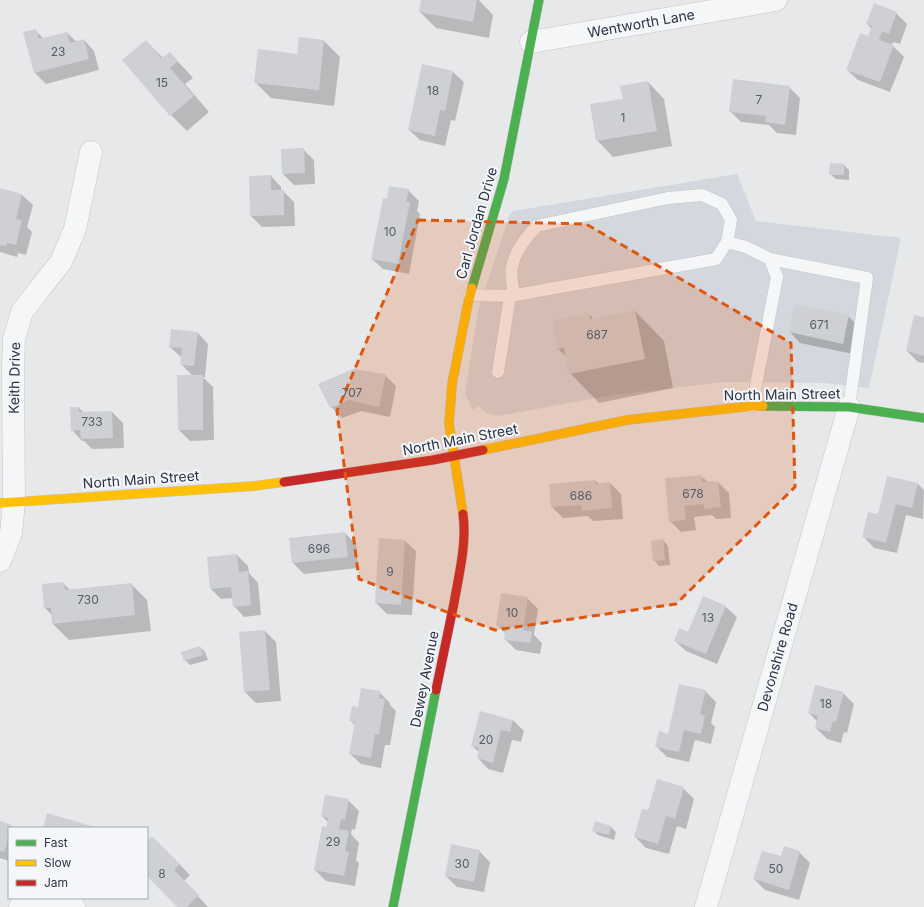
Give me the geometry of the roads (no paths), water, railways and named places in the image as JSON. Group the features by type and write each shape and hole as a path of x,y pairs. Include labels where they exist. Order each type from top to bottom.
{"street":[{"name":"Carl Jordan Drive","path":"455,455 449,424 452,384 470,295 504,178 539,0"},
{"name":"Wentworth Lane","path":"531,42 776,0"},
{"name":"Keith Drive","path":"0,561 11,533 7,502 14,339 22,312 61,262 75,229 91,152"},
{"name":"North Main Street","path":"7,502 254,486 433,460 627,420 752,406 849,407 924,418"},
{"name":"Devonshire Road","path":"706,907 849,407"},
{"name":"Dewey Avenue","path":"393,907 459,576 464,521 455,455"},
{"path":"20,907 62,905 74,907"}],"lane":[{"path":"470,295 512,296 716,259 727,242 731,220 722,204 702,195 668,198 537,226 526,238 512,267 512,296 498,372"},
{"path":"727,242 746,247 770,259 868,278 849,407"},
{"path":"752,406 777,277 770,259"}]}
